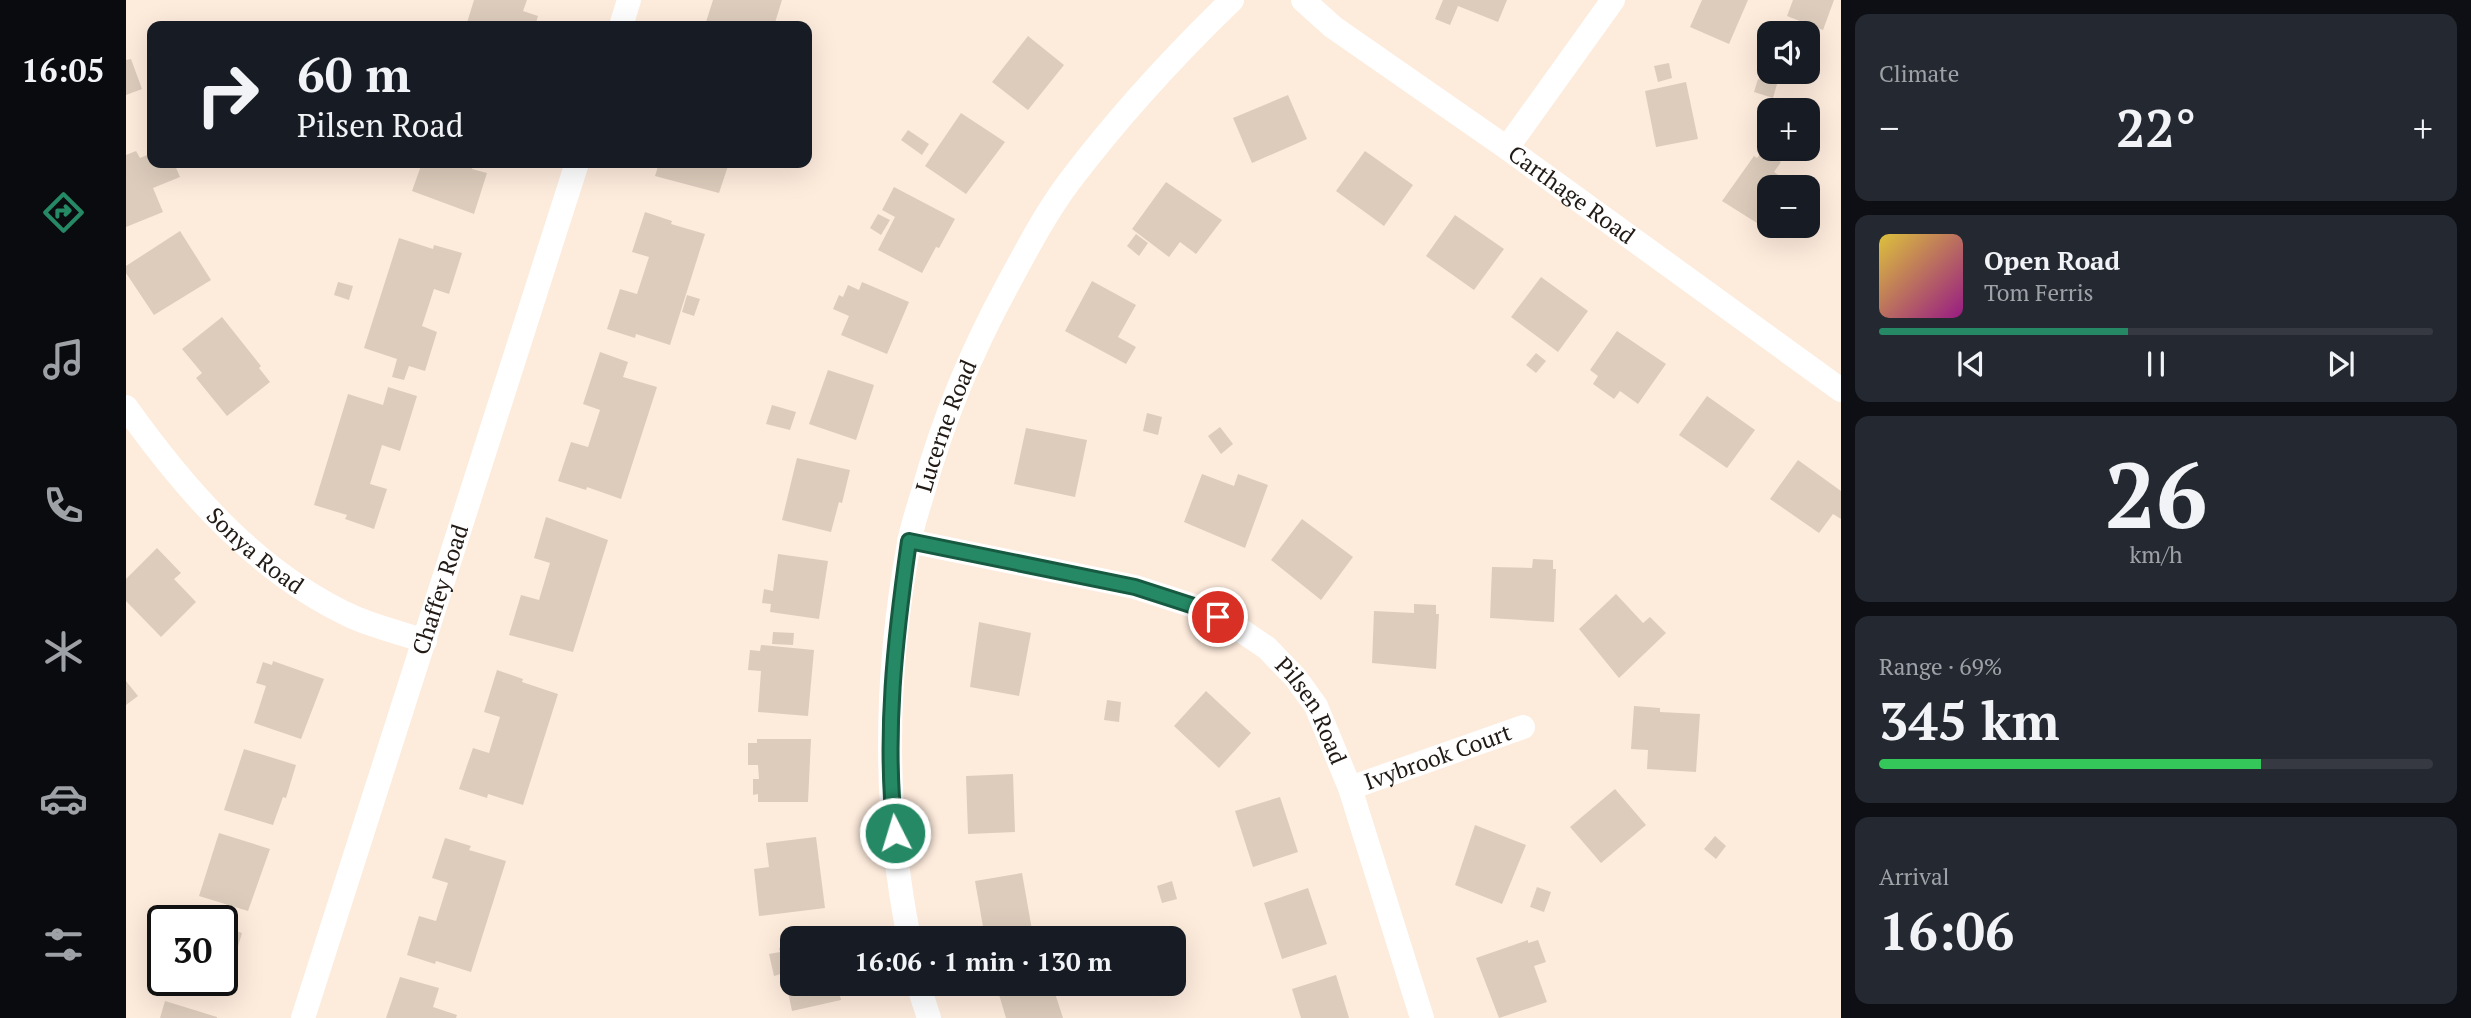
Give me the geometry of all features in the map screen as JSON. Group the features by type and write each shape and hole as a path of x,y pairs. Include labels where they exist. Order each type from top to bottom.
{"street":[{"path":"623,21 629,0"},
{"name":"Lucerne Road","path":"907,926 892,808 889,719 897,626 909,541 952,400 987,323 1023,255 1068,183 1119,119 1191,39 1232,0"},
{"name":"Carthage Road","path":"1303,0 1333,27 1507,148 1841,390"},
{"path":"1507,148 1613,0"},
{"name":"Chaffey Road","path":"303,1018 575,168"},
{"name":"Sonya Road","path":"126,407 159,453 209,510 256,553 304,590 354,617 425,641"},
{"name":"Pilsen Road","path":"909,541 1135,587 1200,608 1236,627 1267,648 1296,677 1316,706 1350,788 1422,1018"},
{"name":"Ivybrook Court","path":"1350,788 1524,727"},
{"path":"922,996 929,1018"}],"building":[{"path":"474,0 527,0 523,11 538,16 536,21 468,21"},
{"path":"713,0 782,0 776,21 706,21"},
{"path":"1443,0 1507,0 1498,22 1458,6 1450,25 1435,19"},
{"path":"1702,0 1748,0 1729,44 1690,27"},
{"path":"1793,0 1834,0 1823,30 1820,29 1820,21 1800,21 1787,16"},
{"path":"1028,36 1064,65 1028,110 992,82"},
{"path":"131,59 142,89 126,95 126,60"},
{"path":"1669,63 1672,78 1658,82 1654,66"},
{"path":"1686,82 1698,139 1656,147 1645,91"},
{"path":"1757,82 1777,84 1773,98 1754,92"},
{"path":"1288,95 1307,139 1252,163 1233,118"},
{"path":"961,113 1005,142 966,194 925,166"},
{"path":"908,130 929,144 922,155 901,140"},
{"path":"136,151 140,158 147,155 147,168 176,168 180,177 153,188 163,212 126,227 126,155"},
{"path":"1365,151 1413,185 1384,226 1336,191"},
{"path":"1754,156 1757,161 1781,162 1774,172 1778,175 1757,175 1757,223 1722,201"},
{"path":"420,168 472,168 487,173 474,214 412,191"},
{"path":"657,168 727,168 719,193 655,176"},
{"path":"1166,182 1222,220 1196,254 1180,242 1169,257 1132,229"},
{"path":"894,187 955,219 922,273 878,250 895,217 882,210"},
{"path":"645,212 672,221 671,224 705,234 670,345 636,334 635,338 607,329 620,289 637,294 649,257 632,252"},
{"path":"878,214 890,220 881,235 870,228"},
{"path":"1455,215 1504,249 1474,290 1426,256"},
{"path":"180,231 211,280 154,315 126,273 126,266"},
{"path":"1136,234 1148,243 1139,256 1127,246"},
{"path":"399,238 433,249 434,245 462,253 449,294 434,289 422,326 437,332 425,371 409,366 404,380 392,377 397,359 364,348"},
{"path":"1541,277 1588,311 1558,352 1511,317"},
{"path":"1092,281 1136,305 1118,337 1136,347 1126,364 1065,331"},
{"path":"338,282 353,286 349,300 334,295"},
{"path":"862,282 909,302 887,354 841,335 849,316 833,309 839,295 843,297 848,285 859,290"},
{"path":"687,295 700,299 694,316 682,312"},
{"path":"222,317 261,366 259,368 270,382 227,416 196,378 202,373 182,349"},
{"path":"1617,331 1666,364 1638,404 1620,391 1614,399 1593,384 1598,376 1590,370"},
{"path":"600,352 628,362 623,377 657,387 621,499 587,487 586,490 558,481 571,442 588,447 600,410 583,404"},
{"path":"1536,353 1546,361 1536,373 1526,365"},
{"path":"828,370 874,385 856,440 809,424"},
{"path":"388,387 417,396 400,451 382,445 370,484 387,489 374,529 345,519 347,515 314,505 348,394 383,405"},
{"path":"1707,396 1755,430 1727,468 1679,435"},
{"path":"772,405 796,412 790,430 766,424"},
{"path":"1147,413 1162,417 1158,435 1143,431"},
{"path":"1220,427 1233,444 1221,454 1208,436"},
{"path":"1026,428 1087,440 1075,497 1014,484"},
{"path":"797,458 850,470 831,532 782,520"},
{"path":"1798,460 1841,491 1841,519 1833,514 1819,533 1770,499"},
{"path":"1202,474 1234,486 1238,474 1268,485 1245,548 1184,522"},
{"path":"546,517 608,540 573,652 509,635 521,595 539,600 550,563 534,558"},
{"path":"1302,519 1353,557 1321,600 1271,560"},
{"path":"157,548 181,573 174,579 196,602 161,637 126,601 126,579"},
{"path":"778,554 828,561 819,619 770,612 771,604 762,603 764,589 773,591"},
{"path":"1533,559 1553,560 1553,569 1556,569 1554,622 1490,618 1492,567 1532,568"},
{"path":"1616,594 1643,623 1650,617 1666,633 1619,678 1579,629"},
{"path":"1414,604 1436,605 1436,614 1439,614 1436,669 1372,663 1374,611 1414,613"},
{"path":"979,622 1031,633 1019,696 970,687"},
{"path":"773,632 794,633 793,645 772,644"},
{"path":"761,645 814,650 808,716 758,712 761,671 748,670 750,650 760,651"},
{"path":"273,661 324,679 301,739 254,723 266,686 256,683 263,662 272,665"},
{"path":"497,670 558,694 523,805 488,794 487,798 459,789 473,748 489,753 500,717 484,712"},
{"path":"126,681 138,696 126,705"},
{"path":"1206,691 1251,733 1219,768 1174,726"},
{"path":"1107,700 1121,702 1119,722 1104,720"},
{"path":"1634,706 1660,708 1660,712 1700,714 1696,772 1647,769 1648,750 1631,749"},
{"path":"757,739 811,739 808,802 758,802 758,794 753,795 753,779 759,779 758,765 748,765 748,743 757,743"},
{"path":"244,749 296,765 286,798 283,797 273,825 224,810"},
{"path":"1013,774 1015,832 968,834 966,776"},
{"path":"1615,789 1646,825 1601,863 1570,827"},
{"path":"1280,797 1298,852 1253,867 1235,811"},
{"path":"1475,825 1526,845 1502,904 1455,885"},
{"path":"219,833 270,849 248,911 238,908 238,905 228,905 199,896"},
{"path":"1715,836 1726,846 1716,859 1704,849"},
{"path":"816,837 825,908 759,916 754,869 769,867 766,843"},
{"path":"445,838 471,846 469,850 506,861 471,972 407,955 419,916 436,921 448,883 432,878"},
{"path":"1022,873 1031,926 983,926 975,881"},
{"path":"1172,881 1177,899 1162,903 1157,886"},
{"path":"1537,887 1551,892 1544,912 1530,907"},
{"path":"1308,888 1327,944 1282,959 1264,903"},
{"path":"1528,940 1528,943 1538,940 1546,962 1534,966 1547,1002 1499,1018 1476,958"},
{"path":"780,952 780,974 774,976 769,954"},
{"path":"1336,975 1349,1018 1301,1018 1292,989"},
{"path":"400,977 439,988 433,1007 457,1015 456,1018 386,1018"},
{"path":"789,996 840,996 841,1000 792,1011"},
{"path":"999,996 1056,996 1063,1018 1006,1018"},
{"path":"165,1001 217,1017 217,1018 160,1018"}],"route":[{"path":"895,833 889,719 897,626 909,541 1135,587 1200,608 1218,617"}]}
